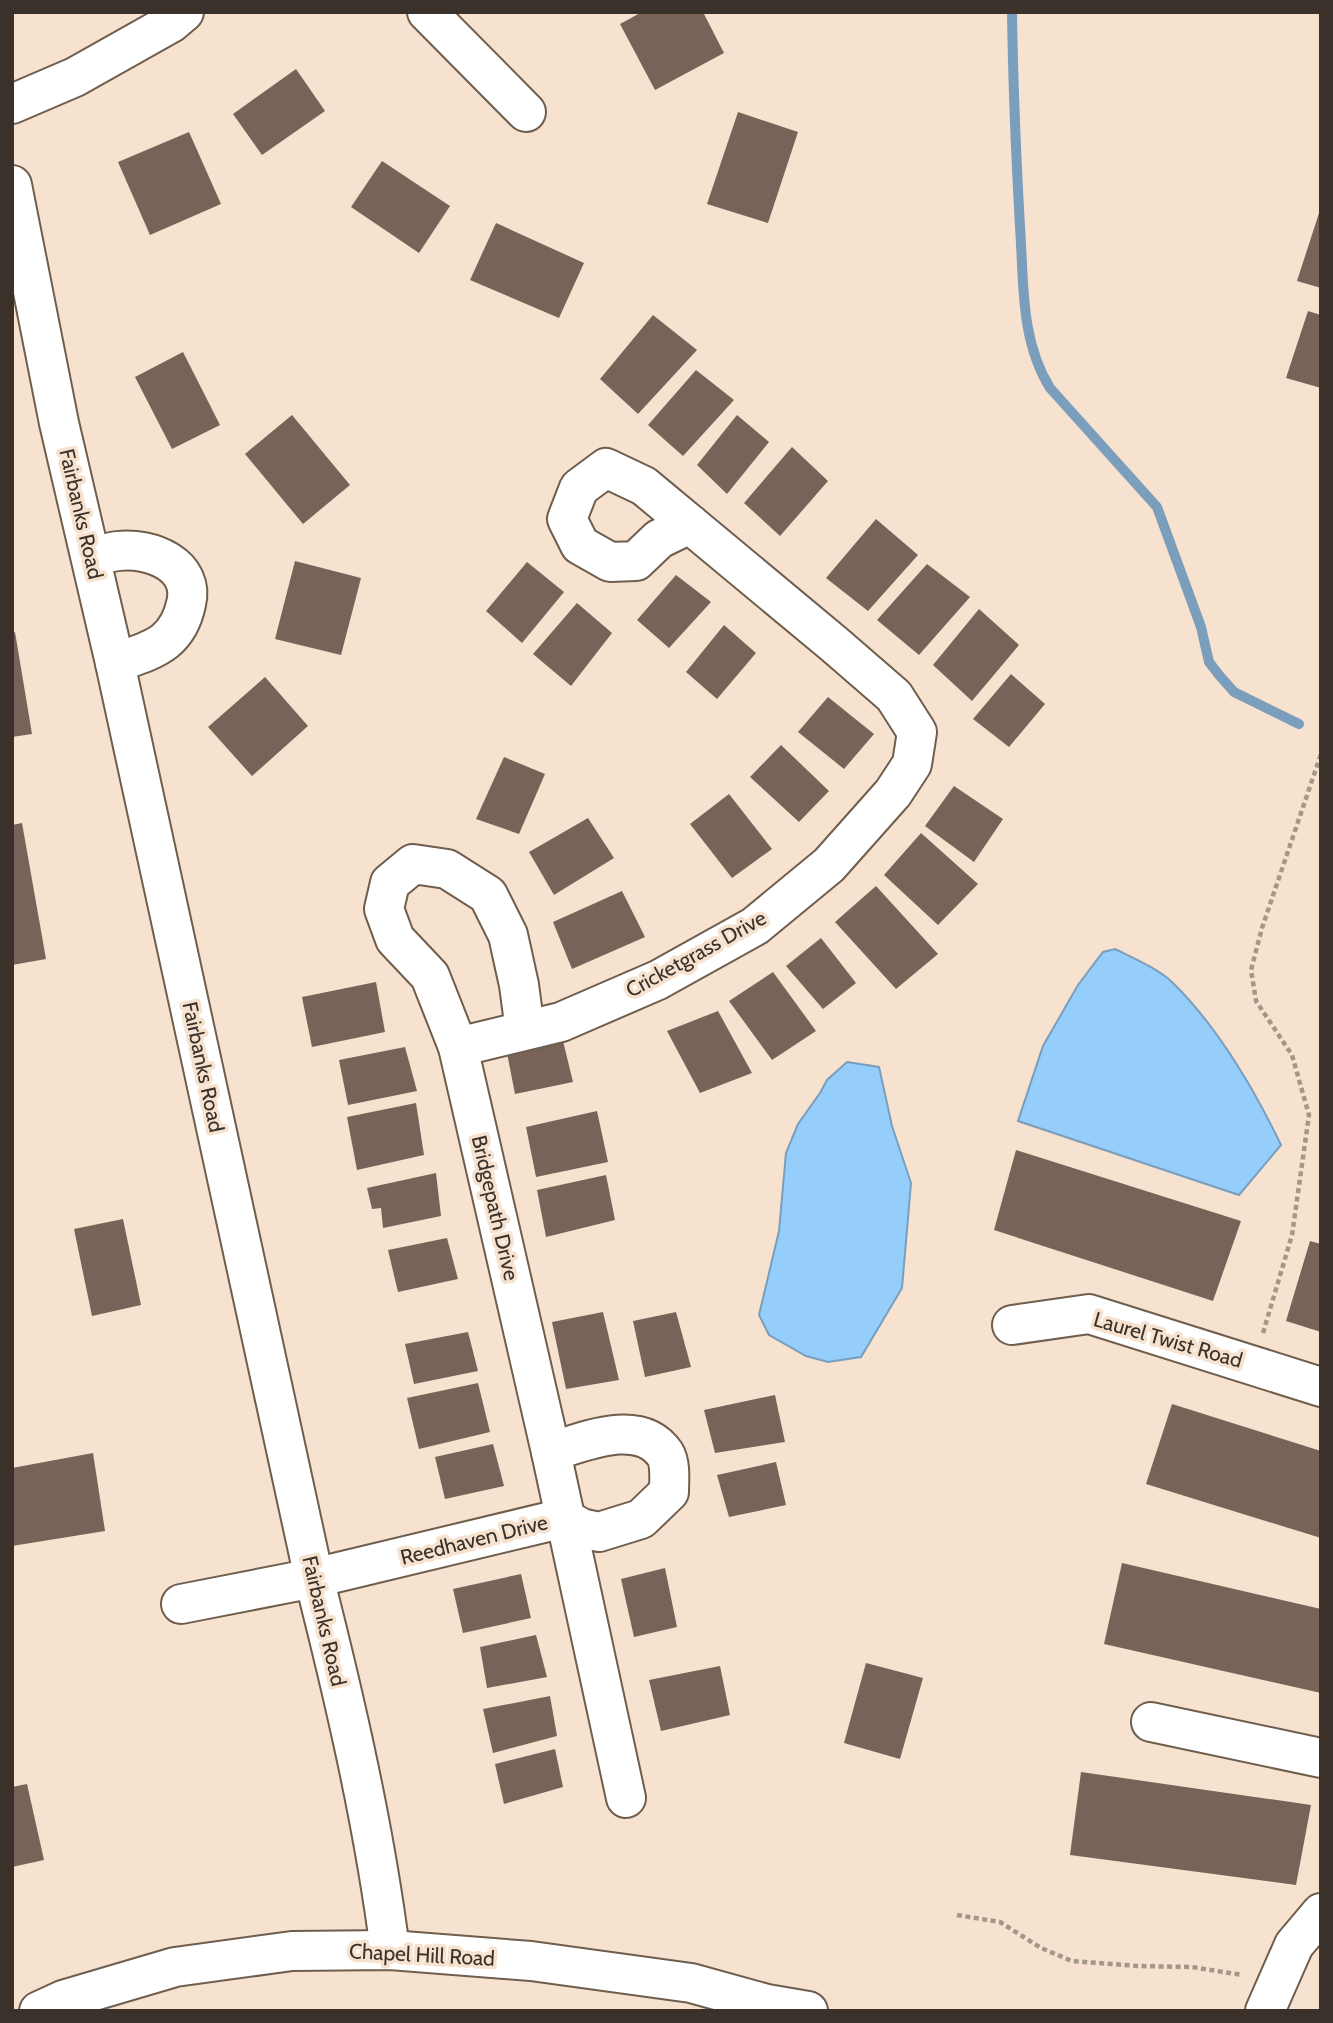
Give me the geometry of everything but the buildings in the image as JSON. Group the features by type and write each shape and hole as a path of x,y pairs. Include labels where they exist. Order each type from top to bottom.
{"street":[{"path":"12,104 75,77 171,23 184,12"},
{"path":"427,12 526,112"},
{"name":"Fairbanks Road","path":"12,185 60,423 115,663 314,1578 332,1649 381,1881 390,1950"},
{"name":"Cricketgrass Drive","path":"458,1046 561,1021 658,980 755,926 829,865 892,793 912,764 917,732 894,696 690,524"},
{"path":"91,556 119,551 158,556 174,564 184,578 188,596 178,627 165,642 115,663"},
{"name":"Bridgepath Drive","path":"525,1030 508,935 488,895 447,869 413,864 390,883 384,909 395,939 430,976 458,1046 551,1452 626,1798"},
{"name":"Laurel Twist Road","path":"1012,1325 1089,1314 1321,1387"},
{"name":"Reedhaven Drive","path":"181,1604 314,1578 564,1518 581,1528 599,1532 641,1519 669,1492 665,1455 644,1437 599,1437 551,1452"},
{"path":"1151,1722 1321,1758"},
{"path":"1265,2011 1294,1945 1321,1913"},
{"name":"Chapel Hill Road","path":"39,2011 63,2000 175,1967 292,1951 390,1950 531,1961 691,1983 770,2007 808,2011"}],"path":[{"path":"1254,1365 1292,1235 1308,1115 1292,1055 1256,1001 1251,971 1262,928 1321,754"},
{"path":"957,1915 1000,1922 1041,1948 1072,1961 1192,1967 1228,1973"}],"water":[{"path":"1115,949 1159,972 1188,999 1247,1080 1281,1145 1239,1195 1018,1121 1043,1046 1078,985 1103,952"},
{"path":"847,1062 879,1067 892,1126 911,1183 902,1288 861,1357 828,1362 806,1356 769,1335 759,1315 779,1231 786,1153 798,1124 827,1080"}],"waterway":[{"path":"1012,12 1023,289 1028,330 1040,370 1050,388 1157,507 1201,627 1209,662 1234,692 1299,724"}]}
